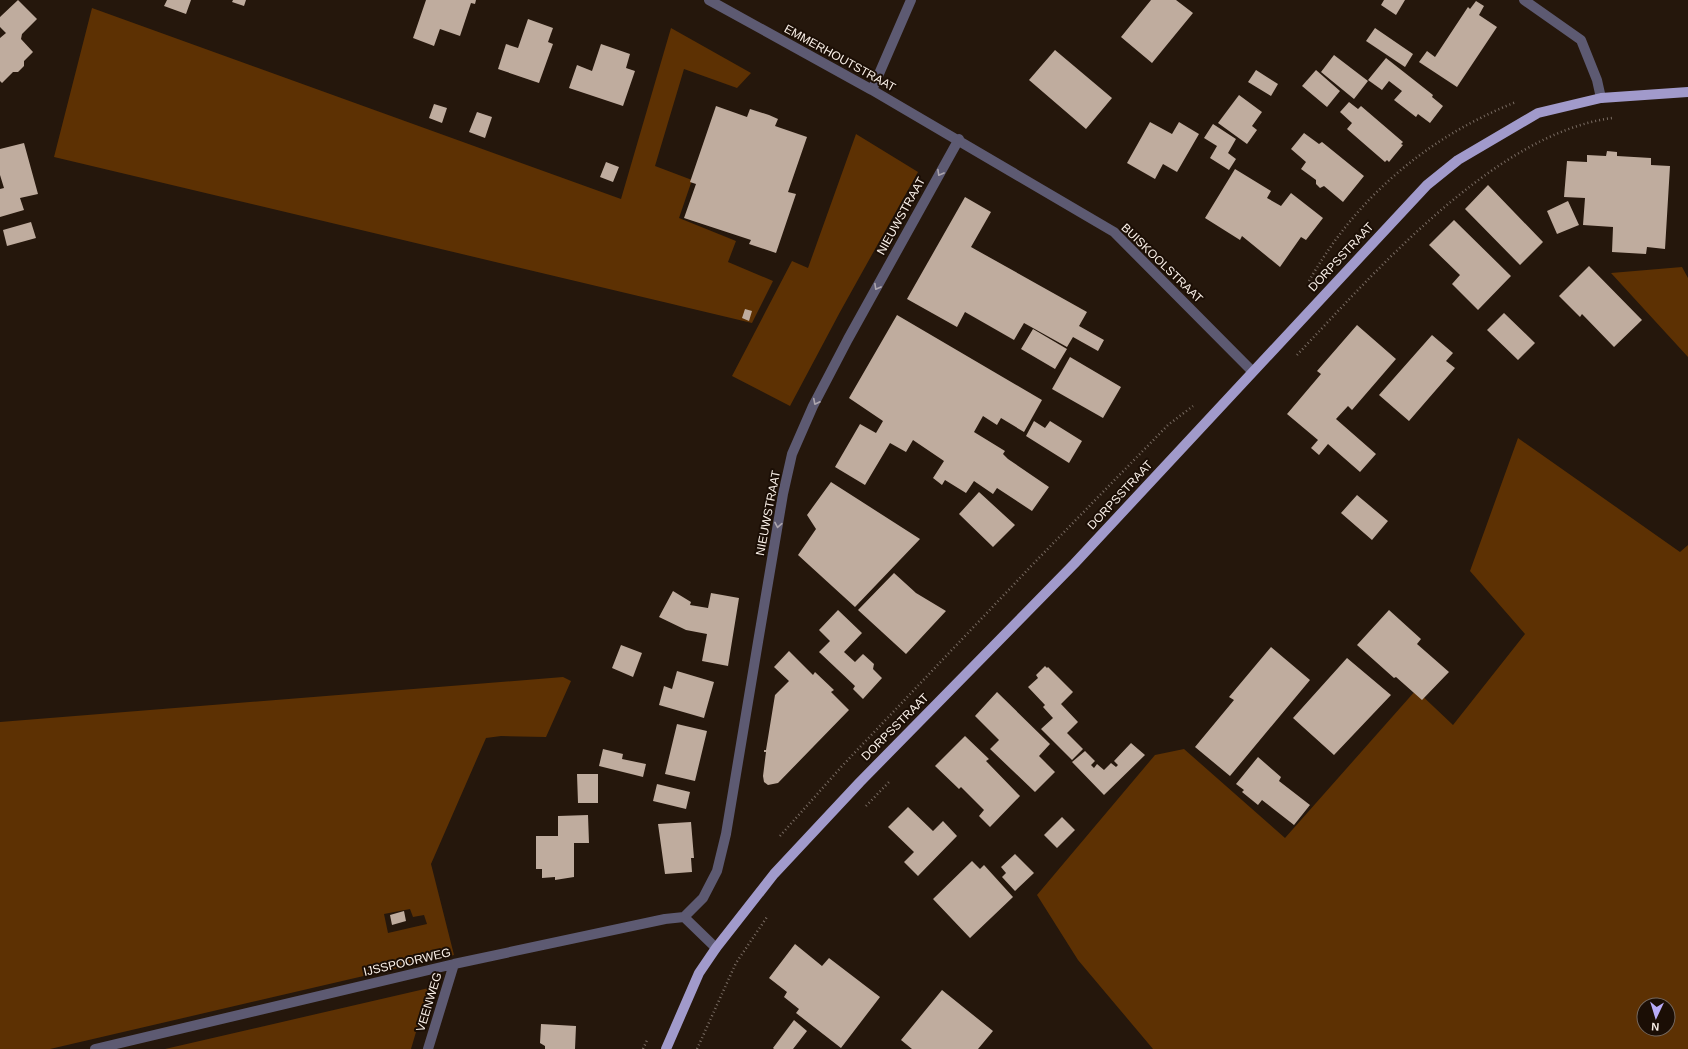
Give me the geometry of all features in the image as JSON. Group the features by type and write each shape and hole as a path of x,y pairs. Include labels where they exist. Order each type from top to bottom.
{"main road":[{"name":"DORPSSTRAAT","path":"666,1049 699,973 716,948 774,874 833,810 1074,564 1252,371 1427,185 1458,160 1538,113 1601,98 1688,92"}],"street":[{"name":"EMMERHOUTSTRAAT","path":"709,0 958,139"},
{"path":"872,90 912,0"},
{"path":"1524,0 1580,40 1597,80 1601,98"},
{"name":"BUISKOOLSTRAAT","path":"958,139 1114,232 1252,371"},
{"name":"NIEUWSTRAAT","path":"684,917 703,898 717,871 726,834 742,730 792,454 814,406 848,339 958,139"},
{"path":"684,917 716,948"},
{"name":"IJSSPOORWEG","path":"95,1049 454,964 665,919 684,917"},
{"name":"VEENWEG","path":"428,1049 454,964"}],"path":[{"path":"1296,357 1406,243 1459,194 1511,159 1547,138 1578,126 1613,118"},
{"name":"DORPSSTRAAT","path":"777,840 843,765 1036,561 1168,425 1198,402"},
{"path":"697,1049 736,963"}],"shaded area":[{"path":"92,8 621,199 671,28 751,73 737,88 684,69 655,166 692,180 679,218 736,241 728,262 773,281 752,323 54,157"},
{"path":"856,134 918,172 840,312 790,406 732,376 792,261 808,268"},
{"path":"1682,267 1688,278 1688,357 1611,273"},
{"path":"1518,438 1680,552 1688,545 1688,1049 1153,1049 1078,960 1037,895 1155,755 1184,749 1285,838 1416,690 1453,725 1525,634 1470,571"},
{"path":"563,677 571,681 546,737 501,736 486,738 431,864 454,955 50,1049 0,1049 0,722","holes":["410,909 413,917 424,915 427,924 388,933 384,914"]},
{"path":"429,988 411,1049 165,1049"}],"building":[{"path":"18,0 37,19 22,34 21,39 33,52 24,61 24,66 18,72 13,72 2,83 0,81 0,38 6,33 0,27 0,17"},
{"path":"167,0 191,0 186,14 164,6"},
{"path":"233,0 246,0 244,6 232,2"},
{"path":"426,0 476,0 475,4 471,3 460,36 440,29 434,46 413,38"},
{"path":"1151,0 1176,0 1193,13 1152,63 1121,37"},
{"path":"1384,0 1405,0 1396,15 1381,5"},
{"path":"1476,1 1484,6 1479,15 1497,27 1457,87 1419,62 1427,51 1435,57 1468,7 1470,9"},
{"path":"528,19 553,28 548,42 553,44 539,83 498,69 506,44 518,48"},
{"path":"1375,28 1413,54 1405,67 1366,41"},
{"path":"601,44 630,54 626,68 635,71 623,106 569,88 577,65 592,71"},
{"path":"1055,50 1112,98 1086,129 1029,80"},
{"path":"1334,55 1368,81 1354,99 1321,72"},
{"path":"1386,58 1433,95 1432,97 1443,106 1430,123 1418,114 1416,117 1394,100 1402,91 1389,81 1382,90 1368,80"},
{"path":"1256,70 1278,84 1271,96 1248,82"},
{"path":"1316,70 1340,91 1327,107 1302,86"},
{"path":"1239,95 1262,112 1252,126 1257,130 1247,144 1218,123"},
{"path":"1349,102 1358,109 1361,106 1403,142 1401,144 1403,145 1389,162 1387,160 1385,162 1347,129 1352,123 1340,112"},
{"path":"434,104 447,108 442,123 429,118"},
{"path":"716,106 747,117 750,109 769,115 778,119 775,126 807,137 788,192 796,194 776,253 749,244 751,240 684,218 696,184 690,182"},
{"path":"477,112 492,117 485,138 469,132"},
{"path":"1150,122 1172,134 1179,122 1199,134 1177,172 1163,164 1155,179 1127,163"},
{"path":"1213,124 1236,139 1228,153 1236,159 1229,170 1210,158 1217,146 1204,138"},
{"path":"1304,133 1319,144 1322,142 1364,176 1343,202 1324,186 1320,188 1316,184 1316,180 1301,169 1306,162 1291,149"},
{"path":"24,143 38,194 20,198 24,210 0,217 0,189 4,188 0,175 0,149"},
{"path":"1607,151 1617,152 1617,156 1651,158 1651,165 1670,166 1665,249 1647,247 1646,254 1612,252 1613,227 1583,225 1585,198 1564,197 1567,161 1587,162 1587,155 1606,156"},
{"path":"606,162 619,167 613,182 600,177"},
{"path":"1235,169 1271,191 1267,198 1281,206 1291,193 1323,218 1306,240 1301,237 1280,267 1242,236 1240,240 1205,218"},
{"path":"1488,185 1543,242 1520,265 1465,209"},
{"path":"965,197 991,212 971,247 1087,312 1079,326 1104,340 1098,351 1073,337 1067,347 1024,323 1014,340 965,312 957,327 907,299"},
{"path":"1568,201 1579,225 1557,234 1547,211"},
{"path":"1454,220 1511,276 1478,310 1452,284 1460,275 1429,245"},
{"path":"31,222 36,238 7,246 3,230"},
{"path":"1589,266 1642,320 1614,347 1582,314 1580,317 1559,296"},
{"path":"745,309 752,311 749,321 742,318"},
{"path":"1504,313 1535,343 1518,360 1487,330"},
{"path":"897,315 1042,400 1024,432 1001,418 997,425 983,416 974,432 1005,451 1003,454 1008,459 1049,487 1032,511 997,488 993,494 974,481 966,493 945,480 942,485 933,478 944,461 913,440 906,452 890,443 865,485 835,467 860,424 876,433 883,421 849,398"},
{"path":"1357,325 1396,359 1352,410 1348,406 1336,419 1376,454 1360,472 1328,444 1319,455 1311,448 1318,440 1287,414 1321,374 1317,371"},
{"path":"1033,329 1067,349 1055,369 1021,349"},
{"path":"1432,335 1453,353 1446,361 1455,368 1409,421 1379,395"},
{"path":"1070,357 1121,387 1103,418 1052,389"},
{"path":"1034,421 1045,428 1050,421 1082,441 1069,463 1026,436"},
{"path":"831,482 920,539 855,607 798,555 816,529 807,515"},
{"path":"979,492 1015,525 993,547 959,514"},
{"path":"1357,495 1388,521 1372,540 1341,513"},
{"path":"894,573 916,593 946,611 906,654 858,610"},
{"path":"673,591 691,602 690,605 708,608 711,593 739,598 728,666 702,661 707,634 686,630 659,617"},
{"path":"838,610 862,633 844,652 855,662 863,654 874,664 873,669 882,678 863,699 853,689 855,686 819,652 830,641 819,630"},
{"path":"1389,610 1421,639 1417,644 1449,672 1422,700 1396,677 1394,678 1357,645"},
{"path":"621,645 642,653 633,677 612,668"},
{"path":"1271,647 1310,680 1230,776 1195,747 1234,700 1229,697"},
{"path":"789,651 813,675 815,672 834,690 831,692 849,710 778,783 768,785 764,782 763,776 766,752 764,752 764,750 766,750 775,695 789,681 774,667"},
{"path":"1347,658 1391,695 1334,755 1293,718"},
{"path":"1045,666 1047,668 1048,667 1073,692 1061,704 1078,722 1067,733 1083,749 1072,760 1041,729 1053,718 1043,707 1045,705 1028,687 1038,678 1036,675"},
{"path":"677,671 714,682 704,718 659,705 664,686 672,689"},
{"path":"997,692 1050,744 1039,756 1055,772 1035,792 990,749 999,740 975,716"},
{"path":"677,724 707,731 695,781 665,774"},
{"path":"965,736 989,759 986,761 1020,796 990,827 979,816 984,810 961,787 959,789 935,766"},
{"path":"1131,743 1145,755 1104,795 1072,762 1085,751 1095,761 1091,765 1094,768 1097,764 1104,770 1111,763 1116,767 1118,765 1114,761"},
{"path":"603,749 623,754 622,759 646,764 643,777 599,766"},
{"path":"1258,757 1281,777 1279,781 1310,805 1294,825 1262,800 1258,805 1242,792 1244,790 1236,784"},
{"path":"577,774 598,774 598,803 578,803"},
{"path":"657,784 690,792 686,809 653,801"},
{"path":"908,807 933,831 943,821 957,836 918,876 904,862 914,852 888,827"},
{"path":"588,815 589,843 574,843 574,877 555,880 555,877 542,878 542,869 536,869 536,836 558,836 558,816"},
{"path":"1062,817 1075,830 1057,848 1044,835"},
{"path":"691,822 694,858 691,858 692,872 665,874 658,824"},
{"path":"1015,854 1034,873 1015,891 1002,877 1006,873 1001,867"},
{"path":"972,861 980,869 984,865 1013,897 970,938 933,899"},
{"path":"404,911 406,921 392,925 390,915"},
{"path":"795,944 822,966 829,958 880,997 841,1048 796,1013 799,1009 784,997 787,992 769,978"},
{"path":"942,990 993,1031 978,1049 912,1049 901,1040"},
{"path":"794,1020 807,1031 793,1049 774,1049 773,1048"},
{"path":"541,1024 576,1026 575,1049 545,1049 545,1046 540,1043"}]}
